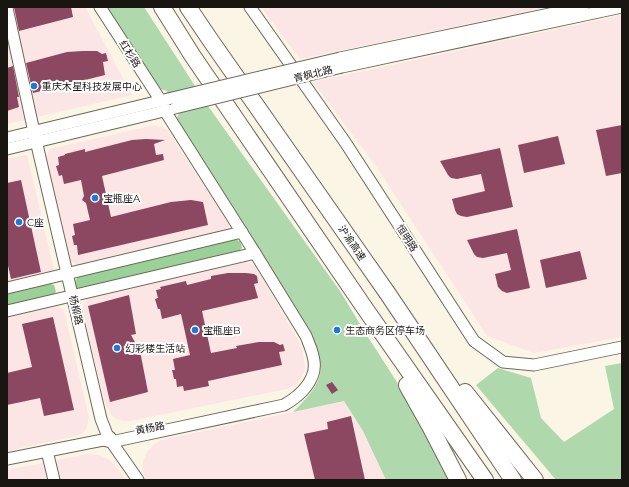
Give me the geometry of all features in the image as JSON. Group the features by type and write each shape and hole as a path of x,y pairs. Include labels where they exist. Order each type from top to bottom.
{"highway":[{"path":"162,7 192,55 485,480"},
{"name":"沪渝高速","path":"188,7 215,48 388,294 513,480"},
{"path":"388,294 535,480"},
{"path":"364,306 458,480"}],"street":[{"name":"红杉路","path":"100,7 167,105 242,232 306,336 314,361 314,373 309,383 294,399"},
{"name":"恒明路","path":"250,7 345,142 474,341 503,362 534,365 622,347"},
{"name":"青枫北路","path":"7,149 32,138 341,63 583,7"},
{"name":"青枫北路","path":"341,63 622,7"},
{"name":"杨柳路","path":"7,8 32,138 70,297 95,420 98,429 138,480"},
{"name":"青枫北路","path":"7,138 32,138"},
{"path":"7,288 242,232"},
{"path":"7,311 255,253"},
{"name":"黄杨路","path":"7,460 107,440 294,399"},
{"name":"杨柳路","path":"107,440 132,480"},
{"path":"48,451 54,480"}],"shaded area":[{"path":"7,7 85,7 132,95 7,124"},
{"path":"261,7 548,7 300,59"},
{"path":"622,15 622,337 534,353 487,336 376,166 313,82"},
{"path":"155,125 167,130 230,225 227,232 78,266 69,261 45,158 50,149"},
{"path":"27,155 55,274 7,285 7,159"},
{"path":"247,261 255,265 299,342 302,349 305,366 301,379 295,385 287,389 130,421 123,421 112,416 105,403 82,307 87,299"},
{"path":"55,305 64,310 89,418 87,427 83,433 76,436 7,451 7,316"},
{"path":"344,401 363,431 386,480 146,480 143,472 143,461 147,452 161,440"},
{"path":"88,454 99,455 108,459 114,464 126,480 7,480 7,470"}],"green space":[{"path":"105,7 144,7 208,106 340,291 413,407 452,480 386,480 363,431 344,401 293,412 317,384 320,375 319,357 309,332 176,121 179,113 167,91 160,89"},
{"path":"234,239 240,241 242,248 237,253 78,289 76,288 74,282 78,277"},
{"path":"47,283 54,285 56,292 51,297 7,307 7,293"},
{"path":"622,363 622,480 556,480 476,385 498,368 531,378 541,418 564,442 614,409 605,366"}],"building":[{"path":"14,7 71,7 73,17 19,31"},
{"name":"重庆木星科技发展中心","path":"97,51 102,54 106,53 108,61 103,62 105,75 33,93 26,63 67,52"},
{"path":"13,66 19,97 17,97 19,107 7,111 7,68"},
{"path":"622,125 622,173 606,176 596,130"},
{"path":"558,136 565,164 524,173 518,145"},
{"name":"宝瓶座A","path":"132,140 165,140 154,144 156,155 163,154 164,160 102,176 111,217 171,202 191,200 203,202 208,225 78,255 77,245 74,245 72,236 75,235 73,224 90,220 86,203 82,200 84,196 81,180 64,184 62,175 59,176 56,166 59,165 58,157 85,149 85,152"},
{"path":"500,148 513,207 467,217 457,214 452,199 485,191 481,174 457,179 451,178 440,161"},
{"name":"C座","path":"21,180 41,272 11,279 7,261 7,183"},
{"path":"517,229 530,288 507,293 498,287 495,274 511,270 507,253 483,258 477,257 467,240"},
{"path":"580,251 587,279 546,288 540,260"},
{"name":"宝瓶座B","path":"228,273 246,273 257,276 258,283 254,284 258,298 202,311 211,353 237,348 236,346 259,342 274,342 280,345 283,344 285,351 279,352 282,365 208,381 209,386 184,391 183,386 177,387 176,379 174,379 172,370 175,370 173,359 190,355 181,314 162,319 160,309 158,309 155,299 158,298 156,290 161,289 160,287 186,281 187,285 211,279 211,276"},
{"name":"幻彩楼生活站","path":"129,295 136,334 131,335 136,344 136,352 140,351 148,392 110,402 88,306"},
{"path":"53,317 74,410 44,416 40,398 7,405 7,373 32,367 22,324"},
{"path":"332,382 338,390 332,394 326,385"},
{"path":"351,416 365,480 315,480 304,434 328,429 327,422"}],"place":[{"name":"重庆木星科技发展中心","path":"34,86"},
{"name":"宝瓶座A","path":"95,198"},
{"name":"C座","path":"19,222"},
{"name":"宝瓶座B","path":"195,330"},
{"name":"生态商务区停车场","path":"337,330"},
{"name":"幻彩楼生活站","path":"117,348"}]}
